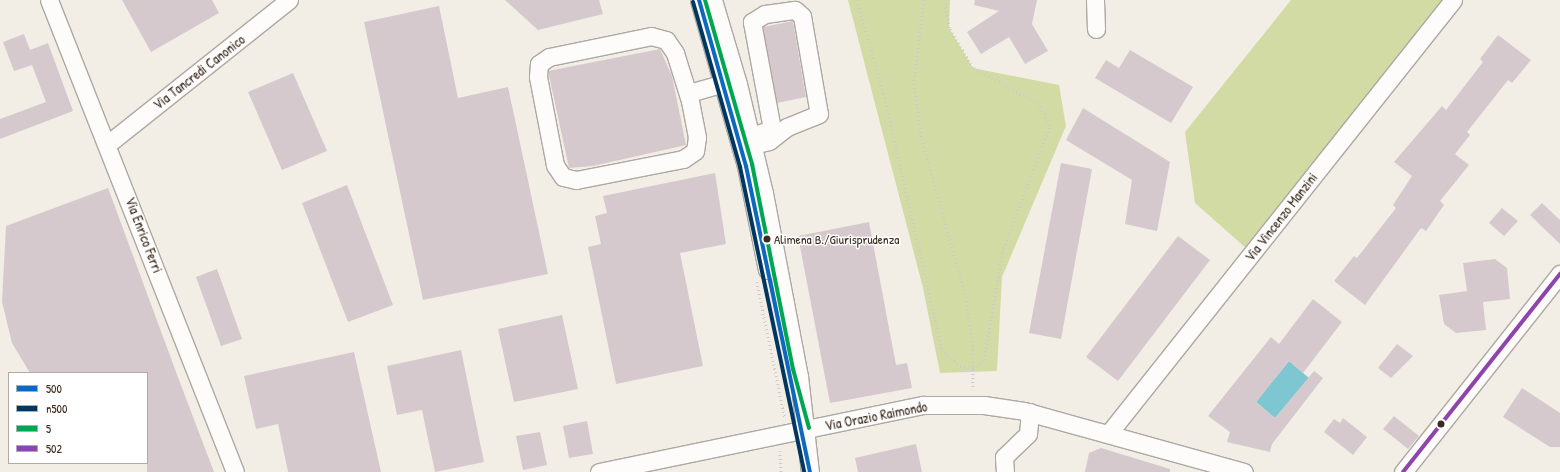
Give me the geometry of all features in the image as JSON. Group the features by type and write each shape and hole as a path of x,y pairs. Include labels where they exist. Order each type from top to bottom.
{"street":[{"name":"Via Enrico Ferri","path":"50,0 109,143 236,472"},
{"name":"Via Tancredi Canonico","path":"109,143 289,0"},
{"path":"699,0 724,83 746,166 787,370 803,430"},
{"path":"713,0 752,141 799,376 803,430 810,472"},
{"path":"1095,0 1096,29"},
{"name":"Via Vincenzo Manzini","path":"1109,433 1453,0"},
{"path":"795,10 802,16 819,114 787,127 769,141 752,141 766,134 772,124 752,22 765,14 795,10"},
{"path":"661,37 673,48 689,93 697,137 692,154 572,181 560,174 555,165 538,67 549,57 661,37"},
{"path":"689,93 724,83"},
{"path":"1403,472 1560,274"},
{"name":"Via Orazio Raimondo","path":"599,472 918,405 973,405 1030,412 1109,433 1241,472"},
{"path":"1005,472 1005,453 1028,434 1030,412"}],"path":[{"path":"857,0 884,94 942,350 960,366 973,369"},
{"path":"924,0 914,84 922,138 966,297 973,369 973,405"},
{"path":"944,0 949,28 973,68 1038,104 1050,125 1002,252 984,360 973,369"},
{"path":"775,372 786,422"},
{"path":"780,450 781,472"}],"green space":[{"path":"848,0 950,0 949,28 973,68 1059,85 1066,126 1002,277 997,371 940,373 923,288"},
{"path":"1291,0 1443,0 1247,249 1195,203 1185,132"}],"water":[{"path":"1289,361 1309,378 1275,418 1256,402"}],"building":[{"path":"122,0 212,0 219,13 151,52"},
{"path":"505,0 599,0 603,14 538,30"},
{"path":"975,0 1037,0 1032,24 1048,51 1025,64 1009,37 981,54 967,32 999,11 974,5"},
{"path":"439,6 458,98 508,87 548,274 423,300 364,22"},
{"path":"793,21 806,97 777,103 763,27"},
{"path":"24,34 30,50 48,43 73,111 0,139 0,119 46,102 32,65 14,71 3,42"},
{"path":"1498,35 1531,60 1512,83 1508,80 1467,132 1470,135 1455,154 1469,165 1440,201 1444,205 1426,231 1421,228 1365,305 1334,281 1354,256 1357,258 1396,208 1393,205 1412,176 1394,162 1442,106 1446,110 1483,62 1480,59"},
{"path":"660,49 672,76 686,145 593,166 569,168 548,71"},
{"path":"1130,50 1193,87 1171,123 1095,78 1106,60 1119,68"},
{"path":"293,73 327,151 282,170 248,92"},
{"path":"1083,108 1170,162 1157,231 1125,224 1132,180 1066,140"},
{"path":"1061,163 1092,169 1061,339 1029,333"},
{"path":"715,173 726,244 680,253 703,366 616,384 588,247 601,244 595,216 607,213 603,196"},
{"path":"347,185 393,305 348,322 302,203"},
{"path":"108,188 214,472 147,472 148,372 29,372 12,343 2,302 6,226"},
{"path":"1542,203 1560,220 1560,244 1530,215"},
{"path":"1502,208 1518,221 1504,236 1489,223"},
{"path":"869,222 896,365 907,363 912,388 830,403 798,236"},
{"path":"1178,236 1210,260 1118,381 1086,357"},
{"path":"1495,259 1507,268 1510,299 1483,302 1486,330 1456,333 1444,324 1439,295 1467,291 1463,263"},
{"path":"217,269 242,339 221,346 196,277"},
{"path":"1313,299 1342,322 1303,373 1289,361 1256,402 1275,418 1314,371 1323,378 1272,444 1270,452 1227,442 1230,432 1208,416 1271,337 1279,344"},
{"path":"562,315 578,389 514,402 498,329"},
{"path":"1397,344 1413,356 1391,378 1378,368"},
{"path":"461,350 484,462 435,472 422,410 397,415 387,366"},
{"path":"354,352 381,472 288,472 278,424 256,429 244,376"},
{"path":"1522,388 1560,413 1560,447 1550,447 1503,417"},
{"path":"1394,416 1419,436 1408,449 1383,429"},
{"path":"1343,418 1367,437 1353,455 1324,432 1334,419 1340,423"},
{"path":"587,421 593,454 569,458 563,426"},
{"path":"540,432 547,465 523,470 516,436"},
{"path":"916,444 922,472 858,472 855,458"},
{"path":"1101,448 1170,469 1170,472 1085,472 1089,453"}],"transit line":[{"name":"500","path":"699,0 746,166 810,472"},
{"name":"5","path":"705,0 752,164 793,369 809,428"},
{"name":"n500","path":"693,2 740,167 804,472"},
{"name":"502","path":"1403,472 1560,274"}],"place":[{"name":"Alimena B./Giurisprudenza","path":"767,239"}]}
